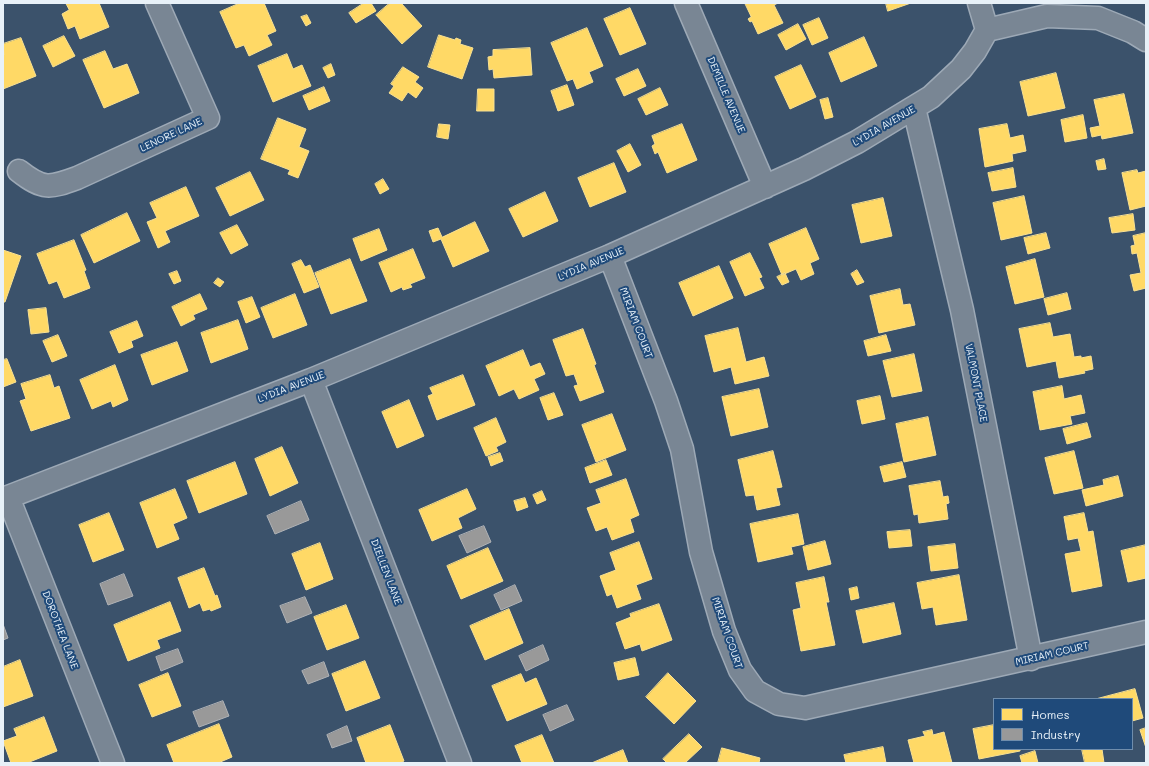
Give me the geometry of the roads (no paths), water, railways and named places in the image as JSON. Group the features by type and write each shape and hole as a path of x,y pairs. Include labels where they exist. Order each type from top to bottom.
{"street":[{"name":"LENORE LANE","path":"19,171 31,181 41,186 52,186 64,183 208,118 157,3"},
{"name":"DEMILLE AVENUE","path":"686,3 765,187"},
{"path":"979,3 986,30 1047,16 1098,18 1133,32 1146,40"},
{"name":"LYDIA AVENUE","path":"6,498 311,380 610,256 804,169 857,142 931,98 961,70 975,51 986,30"},
{"name":"VALMONT PLACE","path":"914,108 962,310 1031,659"},
{"name":"MIRIAM COURT","path":"610,256 666,401 682,450 701,552 724,631 740,670 755,691 779,704 804,708 1031,659 1146,632"},
{"name":"DIELLEN LANE","path":"311,380 460,763"},
{"name":"DOROTHEA LANE","path":"6,498 112,763"}]}
